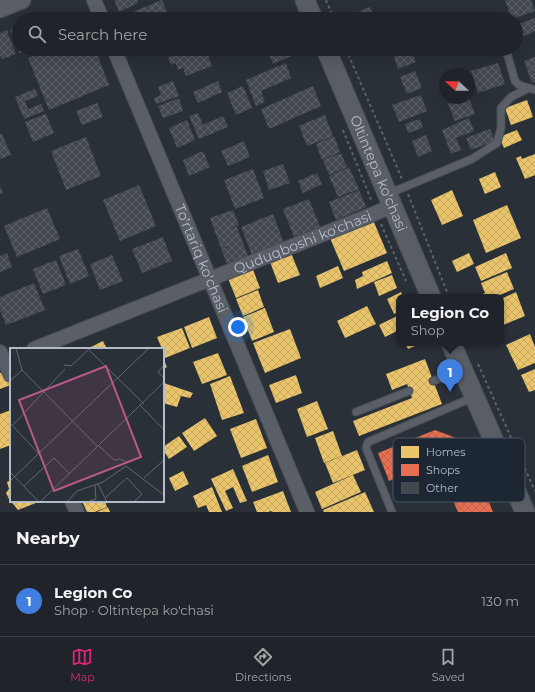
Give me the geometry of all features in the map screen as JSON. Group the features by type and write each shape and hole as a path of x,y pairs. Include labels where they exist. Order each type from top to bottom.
{"main road":[{"path":"305,0 310,12"},
{"path":"316,0 321,12"},
{"name":"Oltintepa ko'chasi","path":"329,56 394,200 440,294"},
{"name":"Oltintepa ko'chasi","path":"339,56 430,294"},
{"path":"453,346 470,367 474,396 492,438"},
{"path":"463,346 503,438"},
{"path":"525,489 535,512"},
{"path":"521,502 525,512"}],"street":[{"path":"0,9 22,0"},
{"path":"94,0 99,12"},
{"name":"To'rtariq ko'chasi","path":"117,56 307,512"},
{"name":"Quduqboshi ko'chasi","path":"36,348 209,279 394,200"},
{"path":"4,358 10,373"},
{"path":"72,502 77,512"}],"lane":[{"path":"508,56 515,81 519,85 532,89"},
{"path":"394,200 472,159 497,143 501,128 501,108 510,97 532,89"},
{"path":"433,381 470,367"},
{"path":"356,412 409,391"},
{"path":"392,512 366,448 368,442 474,396"}],"path":[{"path":"326,0 331,12"},
{"path":"348,56 394,200 408,283"},
{"path":"342,128 394,200 447,294"},
{"path":"470,367 507,438"},
{"path":"525,472 535,491"}],"building: Homes":[{"path":"527,100 533,117 511,125 505,108"},
{"path":"517,130 522,140 504,148 499,137"},
{"path":"535,154 535,175 525,179 516,158 521,156 522,159"},
{"path":"495,172 501,187 485,194 479,179"},
{"path":"452,190 463,216 442,225 431,200"},
{"path":"507,205 521,238 486,253 473,220"},
{"path":"373,220 387,253 344,271 330,238"},
{"path":"291,253 300,275 278,283 270,262"},
{"path":"469,253 474,264 457,272 452,261"},
{"path":"506,253 512,268 481,281 475,267"},
{"path":"387,261 392,273 357,289 355,280 363,276 362,272"},
{"path":"338,266 343,278 320,288 316,276"},
{"path":"252,267 260,288 236,298 227,276"},
{"path":"507,272 514,289 502,294 483,294 485,293 481,283"},
{"path":"392,275 397,288 379,296 374,282"},
{"path":"258,290 264,307 243,316 236,299"},
{"path":"516,292 525,316 504,325 504,298"},
{"path":"396,294 396,313 394,314 387,299"},
{"path":"367,306 376,324 345,338 337,321"},
{"path":"265,308 274,332 252,341 243,317"},
{"path":"396,316 396,332 385,337 379,325"},
{"path":"209,317 217,338 192,348 184,327"},
{"path":"182,328 190,348 165,358 164,348 162,348 157,337"},
{"path":"290,329 301,358 265,373 253,343"},
{"path":"530,334 535,347 535,363 518,370 506,345"},
{"path":"103,341 106,348 89,348"},
{"path":"406,346 415,346 408,349"},
{"path":"218,353 227,375 202,384 193,362"},
{"path":"425,359 442,404 359,436 353,421 412,398 407,384 392,390 386,374"},
{"path":"164,360 167,367 164,368"},
{"path":"535,369 535,390 529,392 521,375"},
{"path":"6,371 10,385 0,389 0,373"},
{"path":"296,375 302,393 276,403 269,385"},
{"path":"230,376 244,413 222,420 210,384"},
{"path":"164,383 193,393 190,398 181,396 177,407 164,403"},
{"path":"317,401 328,429 307,437 297,409"},
{"path":"10,410 10,445 0,449 0,414"},
{"path":"205,418 217,436 194,451 182,433"},
{"path":"256,419 267,448 241,458 230,429"},
{"path":"333,431 342,456 324,463 315,438"},
{"path":"179,436 187,447 169,459 164,452 164,446"},
{"path":"357,450 365,470 333,483 325,463"},
{"path":"268,455 278,482 252,492 242,466"},
{"path":"233,469 247,501 240,503 233,487 225,491 233,508 226,511 211,479"},
{"path":"183,471 189,484 175,491 169,478"},
{"path":"353,475 361,492 322,509 315,492"},
{"path":"10,480 10,500 6,493 9,489 7,482"},
{"path":"212,487 222,512 209,512 206,505 198,508 193,496"},
{"path":"283,491 291,512 257,512 253,502"},
{"path":"365,492 374,512 324,512 323,510"},
{"path":"11,502 38,502 18,510"},
{"path":"82,502 105,502 107,507 95,512 87,512"},
{"path":"108,507 110,512 97,512"}],"building: Shops":[{"path":"435,430 456,438 415,438"},
{"path":"393,447 393,479 389,481 378,453"},
{"path":"454,502 489,502 493,512 458,512"}],"building: Other":[{"path":"114,0 137,0 138,3 119,12"},
{"path":"162,0 167,12 133,12"},
{"path":"505,0 531,0 535,11 523,15 523,12 509,12"},
{"path":"370,7 372,12 358,12"},
{"path":"535,18 535,32 523,36 523,22"},
{"path":"7,30 12,43 12,55 2,59 0,55 0,33"},
{"path":"33,56 98,56 109,85 49,110 28,58"},
{"path":"208,56 212,66 186,76 183,68 178,70 176,63 171,65 168,57"},
{"path":"270,56 292,56 273,64"},
{"path":"394,56 414,56 416,62 398,69"},
{"path":"535,57 535,82 532,83 524,61"},
{"path":"286,63 291,78 261,91 265,102 256,106 246,80"},
{"path":"498,63 505,84 478,93 475,84 475,70"},
{"path":"415,71 422,88 407,94 400,77"},
{"path":"173,81 179,96 156,104 154,98 161,95 158,87"},
{"path":"218,81 222,92 198,103 193,92"},
{"path":"243,86 252,108 236,115 227,93"},
{"path":"313,86 321,106 269,129 261,109"},
{"path":"35,89 38,96 25,101 28,109 41,104 44,111 24,119 15,97"},
{"path":"421,95 427,111 399,122 392,105"},
{"path":"179,98 183,111 163,118 158,106"},
{"path":"97,103 103,117 82,125 76,111"},
{"path":"448,104 471,104 475,114 455,121"},
{"path":"198,113 203,125 223,116 228,127 199,139 189,116"},
{"path":"46,114 54,133 33,142 25,122"},
{"path":"325,115 333,136 307,146 299,126"},
{"path":"469,118 474,131 456,138 461,150 451,154 442,130"},
{"path":"420,119 423,128 408,133 405,124"},
{"path":"187,120 195,140 177,148 169,128"},
{"path":"490,129 495,141 471,150 466,138"},
{"path":"0,134 2,134 11,155 0,159"},
{"path":"426,135 432,151 418,157 412,141"},
{"path":"334,136 340,152 322,160 316,144"},
{"path":"86,137 101,176 66,190 51,151"},
{"path":"244,141 250,157 228,166 221,151"},
{"path":"203,151 210,167 189,176 183,160"},
{"path":"341,153 347,167 329,175 323,160"},
{"path":"283,164 290,183 269,190 263,171"},
{"path":"349,167 359,189 338,197 329,176"},
{"path":"253,169 264,198 235,209 224,180"},
{"path":"317,173 322,184 303,193 298,181"},
{"path":"0,185 3,193 0,194"},
{"path":"139,185 156,226 120,241 103,200"},
{"path":"359,190 366,207 336,220 329,202"},
{"path":"309,199 320,227 294,237 283,209"},
{"path":"47,208 60,239 17,257 4,226"},
{"path":"233,210 239,225 231,228 237,227 248,256 227,264 221,249 230,246 221,248 210,218"},
{"path":"273,214 284,243 252,255 241,227"},
{"path":"163,237 172,261 142,273 132,249"},
{"path":"78,249 89,276 70,284 59,256"},
{"path":"7,253 12,267 0,272 0,256"},
{"path":"112,255 123,281 100,290 90,264"},
{"path":"56,260 66,285 43,294 33,269"},
{"path":"34,283 45,310 6,325 0,310 0,297"}],"place":[{"name":"Legion Co","path":"450,392"}]}
